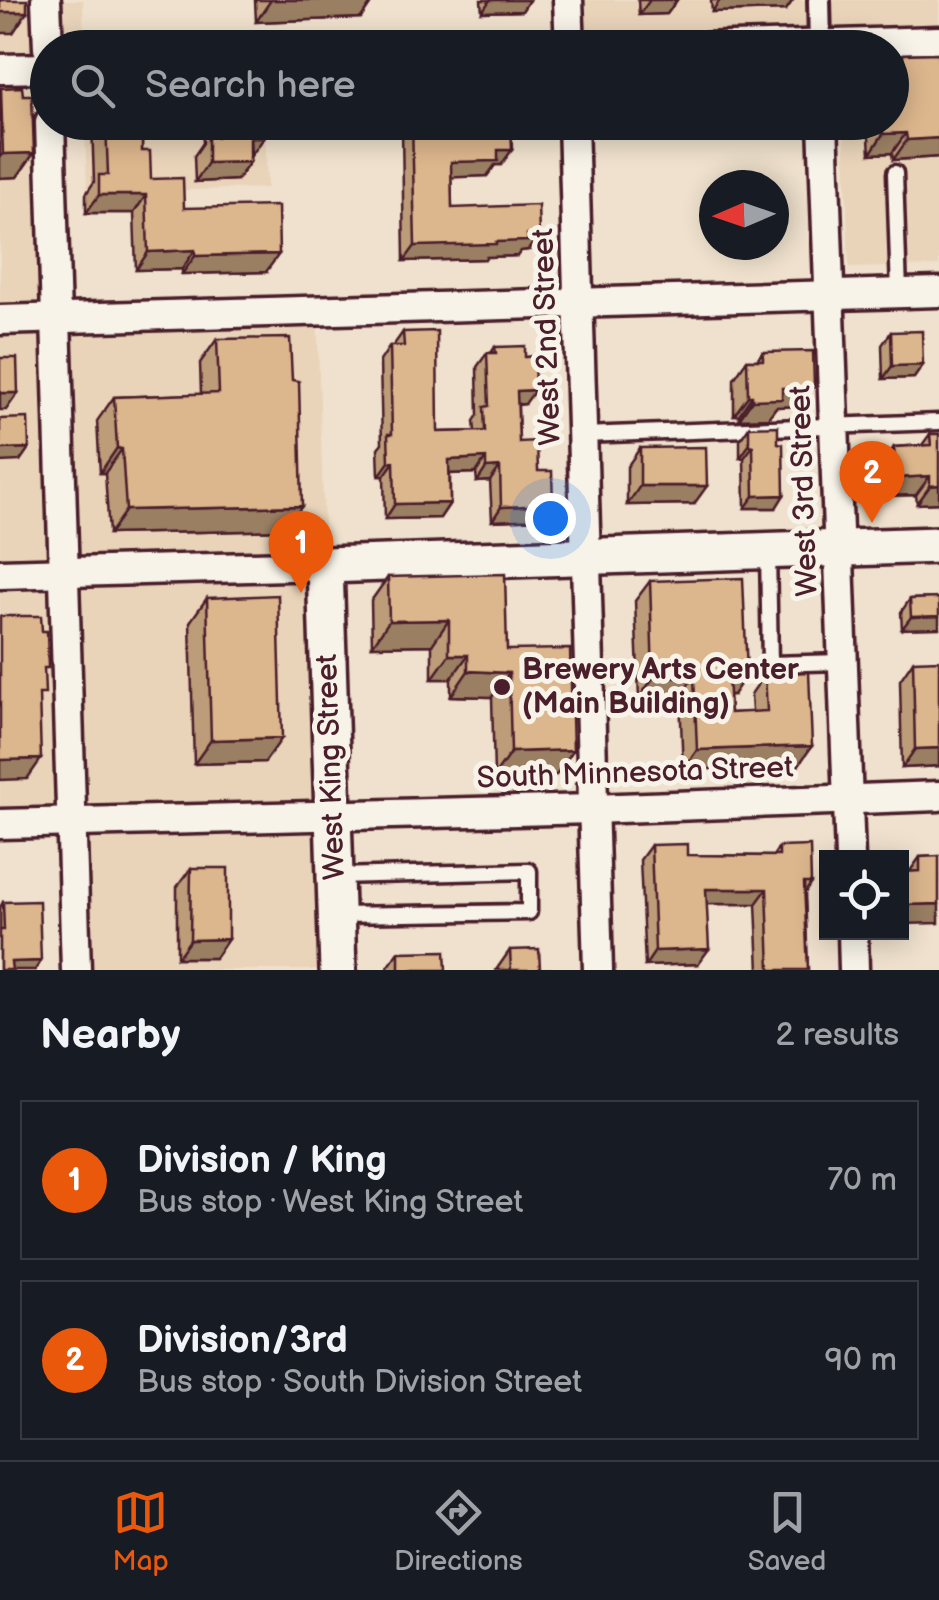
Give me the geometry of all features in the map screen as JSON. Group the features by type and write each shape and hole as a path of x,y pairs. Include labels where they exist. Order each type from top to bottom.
{"street":[{"path":"46,0 47,30"},
{"path":"568,0 569,30"},
{"path":"819,0 820,30"},
{"path":"909,42 939,40"},
{"path":"0,69 30,68"},
{"path":"51,140 76,970"},
{"name":"West 2nd Street","path":"573,140 598,970"},
{"name":"West 3rd Street","path":"824,140 850,850"},
{"path":"0,320 939,292"},
{"path":"0,574 939,545"},
{"name":"West King Street","path":"325,565 338,970"},
{"name":"South Minnesota Street","path":"0,824 939,796"},
{"path":"852,940 854,970"}],"lane":[{"path":"896,173 899,294"},
{"path":"582,435 939,422"},
{"path":"768,550 770,664 842,662"},
{"path":"335,876 529,872 529,912 336,915"}],"shaded area":[{"path":"0,0 83,0 84,30 30,30 30,140 49,140 56,318 317,311 338,970 78,970 71,822 0,824"},
{"path":"554,0 939,0 939,266 849,268 845,140 909,140 909,30 555,30"},
{"path":"85,140 266,140 267,188 87,193"}],"building":[{"path":"0,0 27,0 27,12 0,12"},
{"path":"939,53 939,138 909,140 909,54"},
{"path":"22,87 23,95 30,95 30,140 34,140 34,153 3,154 1,88"},
{"path":"107,140 142,140 142,151 150,151 151,179 183,178 184,208 278,206 279,254 195,256 195,250 148,252 146,195 99,195 99,175 108,175"},
{"path":"208,140 250,140 250,162 208,163"},
{"path":"412,140 512,140 512,150 498,150 498,161 451,162 452,208 538,205 539,235 527,235 528,241 496,244 415,246"},
{"path":"437,331 438,432 485,431 484,407 489,406 487,353 496,353 495,347 525,346 525,357 534,356 535,390 517,391 519,442 537,441 538,471 552,471 553,505 501,507 500,467 486,468 486,458 449,460 450,503 395,504 394,462 389,462 388,434 392,434 390,346 404,346 403,332"},
{"path":"922,331 923,365 892,366 891,332"},
{"path":"290,338 292,380 299,381 302,506 126,510 114,397 219,393 217,339"},
{"path":"813,351 814,387 782,388 782,399 752,400 748,396 747,360 763,360 763,352"},
{"path":"0,358 17,358 18,393 0,393"},
{"path":"28,418 29,448 0,449 0,419"},
{"path":"778,426 778,443 783,444 784,495 754,496 749,427"},
{"path":"930,434 939,434 939,485 930,486 930,476 896,478 894,447 931,445"},
{"path":"706,447 707,486 640,486 640,448"},
{"path":"505,574 507,650 570,649 573,750 511,752 509,673 468,671 468,655 449,655 449,620 389,621 388,577"},
{"path":"743,578 747,674 728,675 730,713 767,711 765,674 809,672 812,746 697,750 694,676 653,678 650,581"},
{"path":"278,595 282,738 211,740 207,598"},
{"path":"939,598 939,616 911,617 910,599"},
{"path":"0,616 41,616 42,631 47,631 45,694 39,694 41,759 0,760"},
{"path":"939,660 939,748 915,749 913,661"},
{"path":"687,844 687,855 779,856 779,847 810,846 811,883 804,883 808,970 770,970 767,889 706,889 709,949 655,951 651,845"},
{"path":"939,856 939,904 909,905 909,872 920,871 920,857"},
{"path":"191,868 228,868 228,939 190,940"},
{"path":"39,901 41,961 11,962 12,970 0,970 3,902"},
{"path":"539,949 540,969 550,970 511,970 510,950"},
{"path":"445,951 446,970 399,970 399,952"}],"place":[{"name":"Division/3rd","path":"872,523"},
{"name":"Division / King","path":"301,593"},
{"name":"Brewery Arts Center (Main Building)","path":"502,687"}]}
